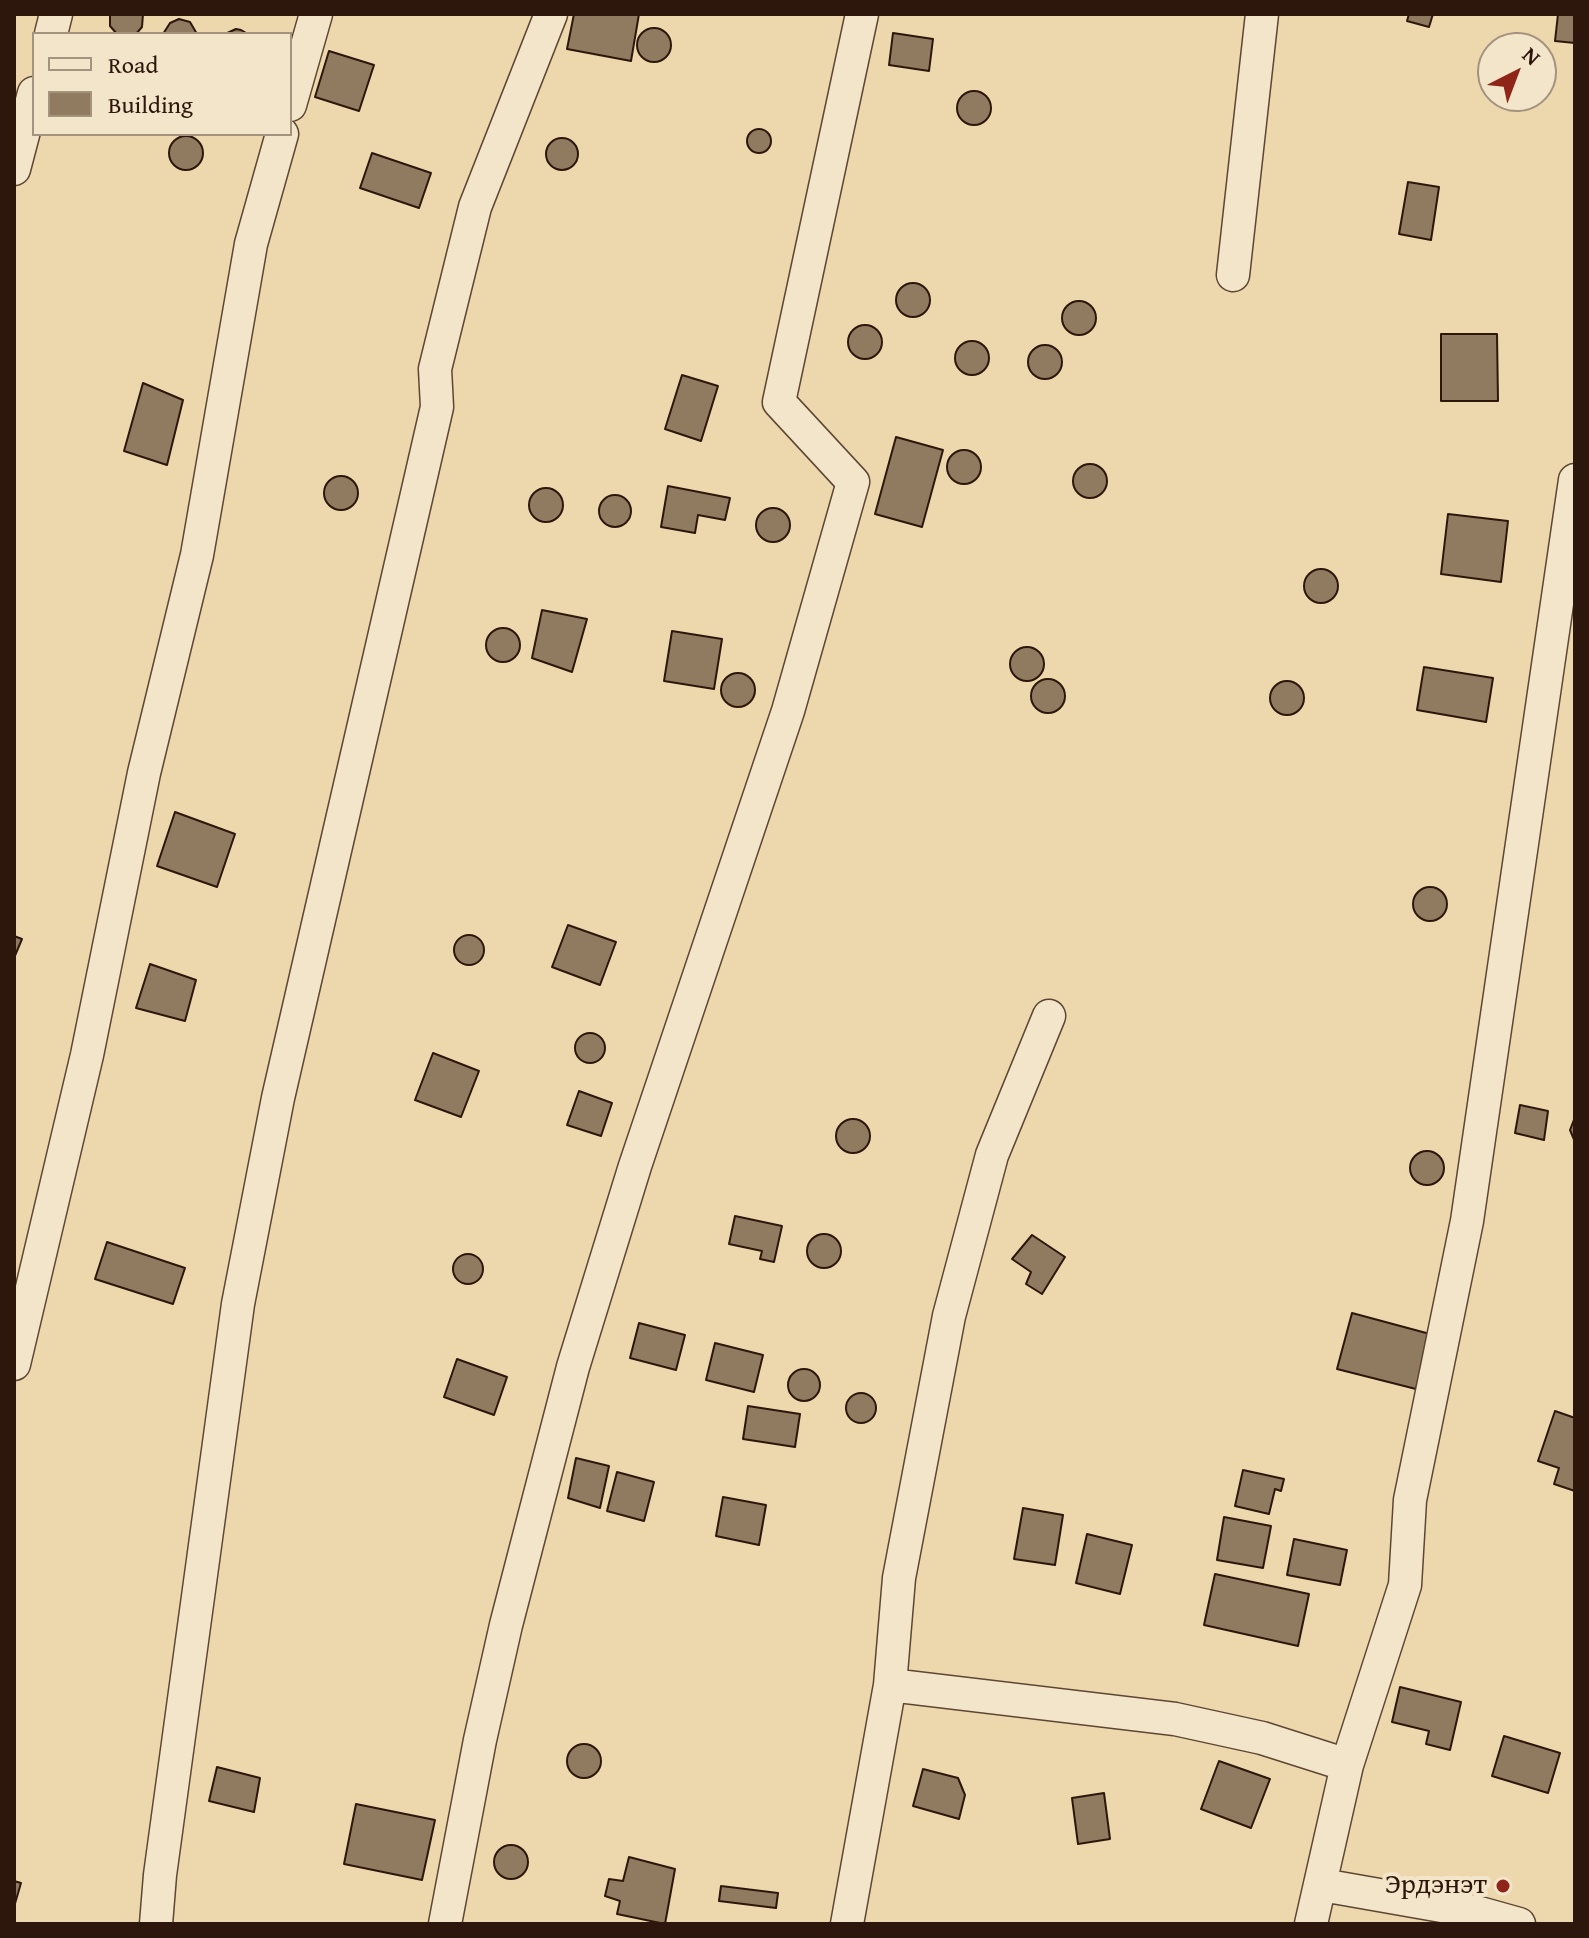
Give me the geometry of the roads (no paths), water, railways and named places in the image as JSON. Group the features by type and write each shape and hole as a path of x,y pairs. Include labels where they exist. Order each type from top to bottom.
{"street":[{"path":"292,98 316,14"},
{"path":"156,1924 160,1875 236,1319 278,1098 437,407 435,369 475,207 551,14"},
{"path":"445,1924 503,1639 573,1367 635,1166 788,711 853,482 779,402 862,14"},
{"path":"1233,275 1262,14"},
{"path":"14,169 32,101"},
{"path":"14,1364 87,1055 144,773 197,555 251,244 281,136"},
{"path":"1311,1924 1347,1765 1405,1585 1410,1500 1467,1221 1575,480"},
{"path":"847,1924 890,1685 899,1578 949,1316 992,1155 1049,1016"},
{"path":"890,1685 1175,1719 1262,1738 1347,1765"},
{"path":"1322,1885 1476,1912 1519,1924"}],"place":[{"name":"Эрдэнэт","path":"1503,1886"}]}
